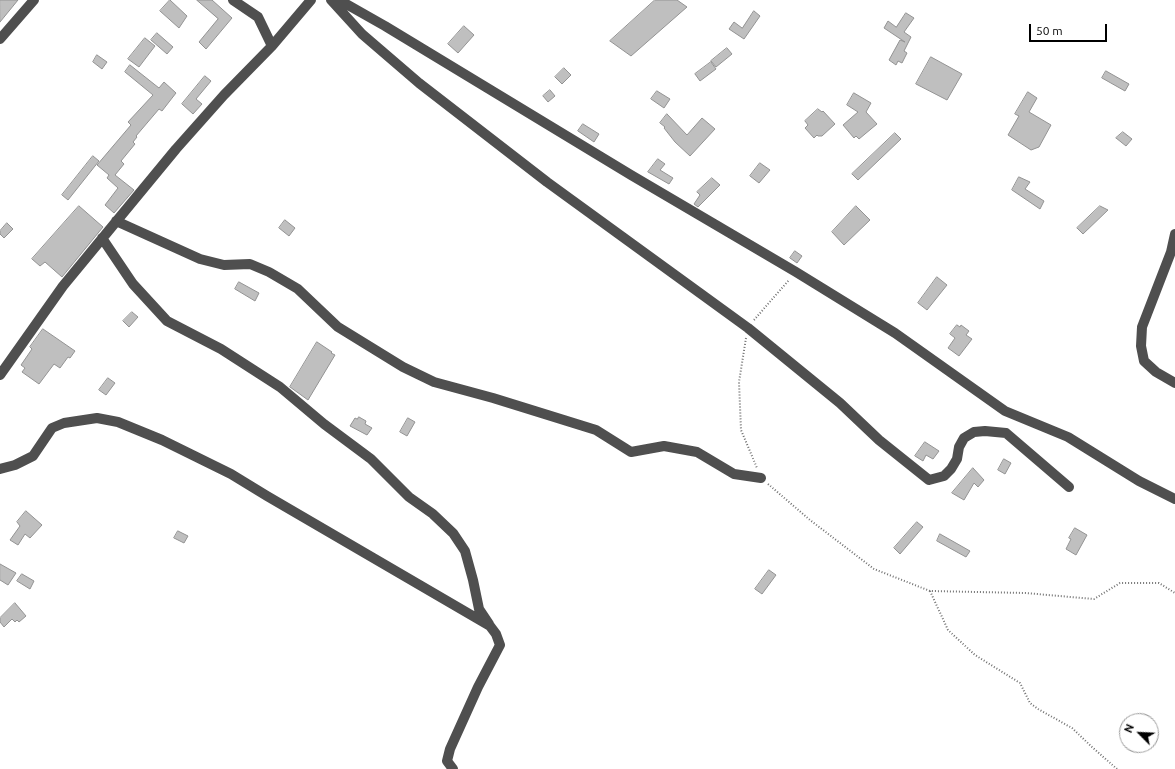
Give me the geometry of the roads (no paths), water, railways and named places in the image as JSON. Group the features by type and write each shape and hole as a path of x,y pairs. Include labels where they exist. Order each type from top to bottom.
{"street":[{"path":"0,39 34,0"},
{"path":"233,0 258,17 272,46"},
{"path":"0,374 63,286 116,221 176,149 224,95 272,46 311,0"},
{"path":"331,0 362,34 419,83 547,182 748,328 840,403 879,440 929,480 944,476 951,469 957,459 959,447 964,438 974,432 985,431 1006,433 1069,486"},
{"path":"339,0 392,30 894,332 1005,411 1068,437 1139,481 1175,499"},
{"path":"116,221 200,258 224,264 250,264 268,272 298,289 338,327 403,368 434,382 596,430 631,452 664,446 697,452 734,474 761,478"},
{"path":"1175,234 1171,252 1142,327 1141,346 1144,361 1156,372 1175,383"},
{"path":"102,238 133,284 167,321 221,349 280,387 324,424 371,459 409,497 433,514 453,533 465,551 479,609 496,634 500,645 478,687 450,750 448,761 453,769"},
{"path":"0,470 16,465 33,456 52,428 64,423 97,418 118,422 162,440 231,474 490,626"}]}
